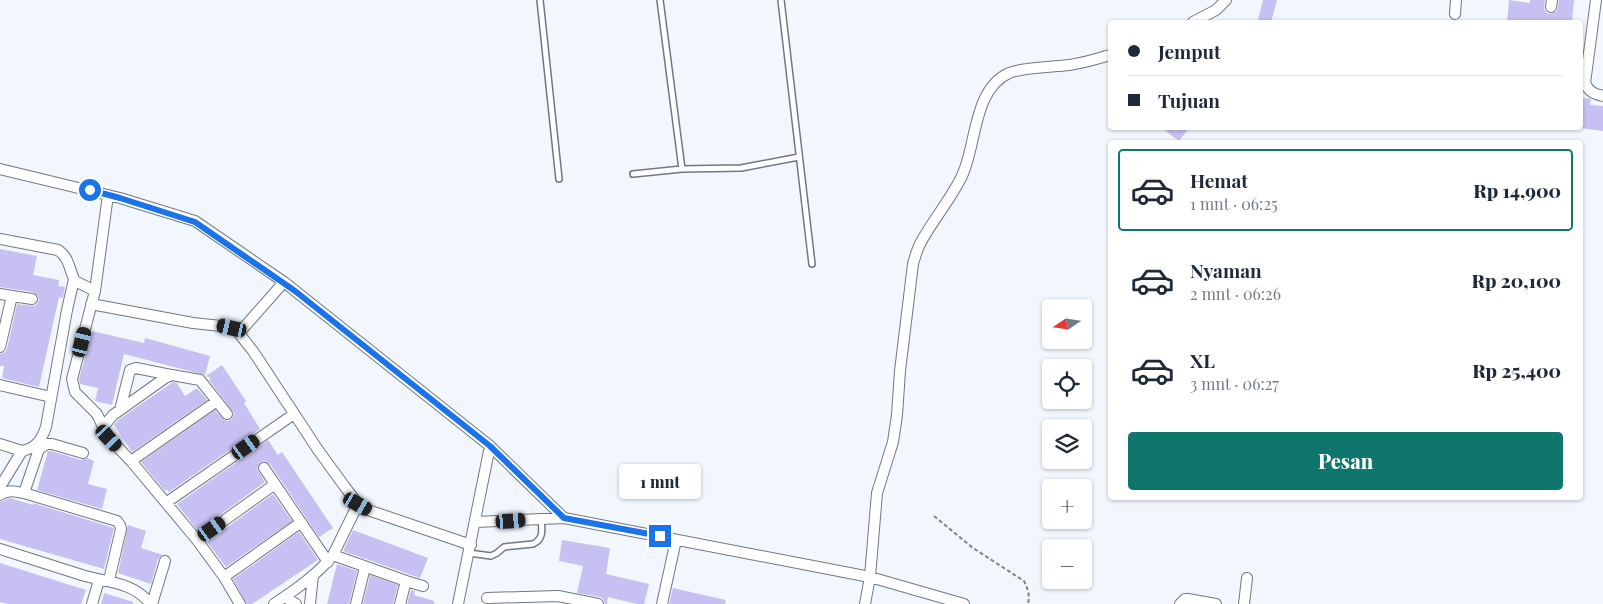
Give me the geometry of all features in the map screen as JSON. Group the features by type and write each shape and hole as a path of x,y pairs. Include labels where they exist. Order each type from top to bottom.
{"street":[{"path":"1197,20 1216,10 1226,0"},
{"path":"1455,14 1456,0"},
{"path":"1596,0 1599,17 1585,83 1587,88 1594,94 1603,96"},
{"path":"865,604 870,577 877,493 893,442 913,264 920,244 962,177 970,155 976,122 983,102 995,84 1007,74 1016,71 1071,65 1108,56"},
{"path":"0,169 108,195 195,222 284,282 490,446 564,518"},
{"path":"108,195 94,291 72,379 75,392 97,414 109,438 131,461 197,540 224,577 240,604"},
{"path":"0,239 58,250 68,259 74,280 46,427 42,438 33,448 22,451 0,444"},
{"path":"74,280 94,291"},
{"path":"239,334 284,282"},
{"path":"0,294 32,299"},
{"path":"0,347 12,296"},
{"path":"91,304 193,323 232,328 253,351 318,450 358,504 368,510 470,549"},
{"path":"120,410 130,370 136,368 200,380 227,414"},
{"path":"102,427 120,410 172,375"},
{"path":"0,385 51,397"},
{"path":"131,461 217,401"},
{"path":"166,502 294,414"},
{"path":"24,493 40,449 43,446 52,444 83,453"},
{"path":"458,604 490,446"},
{"path":"0,487 22,451"},
{"path":"264,468 300,523 330,558 423,586"},
{"path":"197,540 275,484"},
{"path":"0,495 3,492 10,491 24,493 117,521 121,529 104,580 92,604"},
{"path":"274,604 314,575 330,558 358,504"},
{"path":"476,522 564,518 768,559 870,577 949,602 964,604"},
{"path":"224,577 300,523"},
{"path":"662,604 676,540"},
{"path":"0,550 136,590 151,604"},
{"path":"151,604 165,561"},
{"path":"356,604 365,567"},
{"path":"310,604 314,575"},
{"path":"1244,604 1247,578"},
{"path":"400,604 406,581"},
{"path":"285,597 296,604"},
{"path":"487,598 557,600 598,604"},
{"path":"1180,604 1188,599 1216,604"}],"lane":[{"path":"540,0 559,179"},
{"path":"660,0 682,169"},
{"path":"781,0 812,264"},
{"path":"633,174 682,169 741,168 799,157"},
{"path":"470,549 492,556 504,547 535,543 539,540 542,532 541,519"}],"path":[{"path":"934,516 972,548 1024,581 1030,597 1028,604"}],"building":[{"path":"1263,0 1277,0 1272,20 1258,20"},
{"path":"1509,0 1530,3 1530,0 1545,0 1544,9 1547,13 1551,14 1557,11 1559,0 1574,0 1572,20 1507,20"},
{"path":"1583,98 1591,99 1590,105 1603,106 1603,131 1583,128"},
{"path":"1165,130 1187,130 1178,140"},
{"path":"0,249 37,256 33,275 59,280 58,286 65,287 63,298 59,297 39,387 2,378 4,366 0,366 0,354 7,349 17,304 34,306 39,300 38,296 33,292 0,287"},
{"path":"92,331 144,343 145,338 210,356 205,375 124,354 112,405 95,401 98,388 80,384 79,379"},
{"path":"222,365 246,401 244,403 260,429 169,492 167,489 165,491 141,462 215,410 224,420 232,419 234,413 209,380 211,378 206,376"},
{"path":"173,382 177,383 185,396 197,388 207,400 132,452 114,425 118,420"},
{"path":"268,440 278,455 282,452 333,528 319,537 270,464 264,461 260,463 257,469 265,482 198,531 177,504"},
{"path":"48,451 81,460 87,458 94,461 88,484 107,489 102,509 37,490"},
{"path":"273,494 292,521 226,567 207,542"},
{"path":"10,498 33,505 33,503 114,528 104,569 0,539 0,502"},
{"path":"128,525 146,531 141,548 163,555 158,559 151,584 118,573"},
{"path":"353,530 428,558 420,578 343,551"},
{"path":"299,532 318,560 252,604 247,604 233,579"},
{"path":"562,540 610,548 606,574 649,584 644,604 608,597 607,604 605,604 600,597 577,593 583,566 559,561"},
{"path":"0,563 86,590 81,604 8,604 0,602"},
{"path":"337,564 357,571 349,604 327,604"},
{"path":"370,575 398,585 393,604 363,604"},
{"path":"673,588 726,600 725,604 669,604"},
{"path":"411,590 415,591 414,595 434,601 434,604 407,604"},
{"path":"104,593 133,602 133,604 101,604"}],"route":[{"path":"90,190 195,222 284,282 490,446 564,518 660,536"}]}
